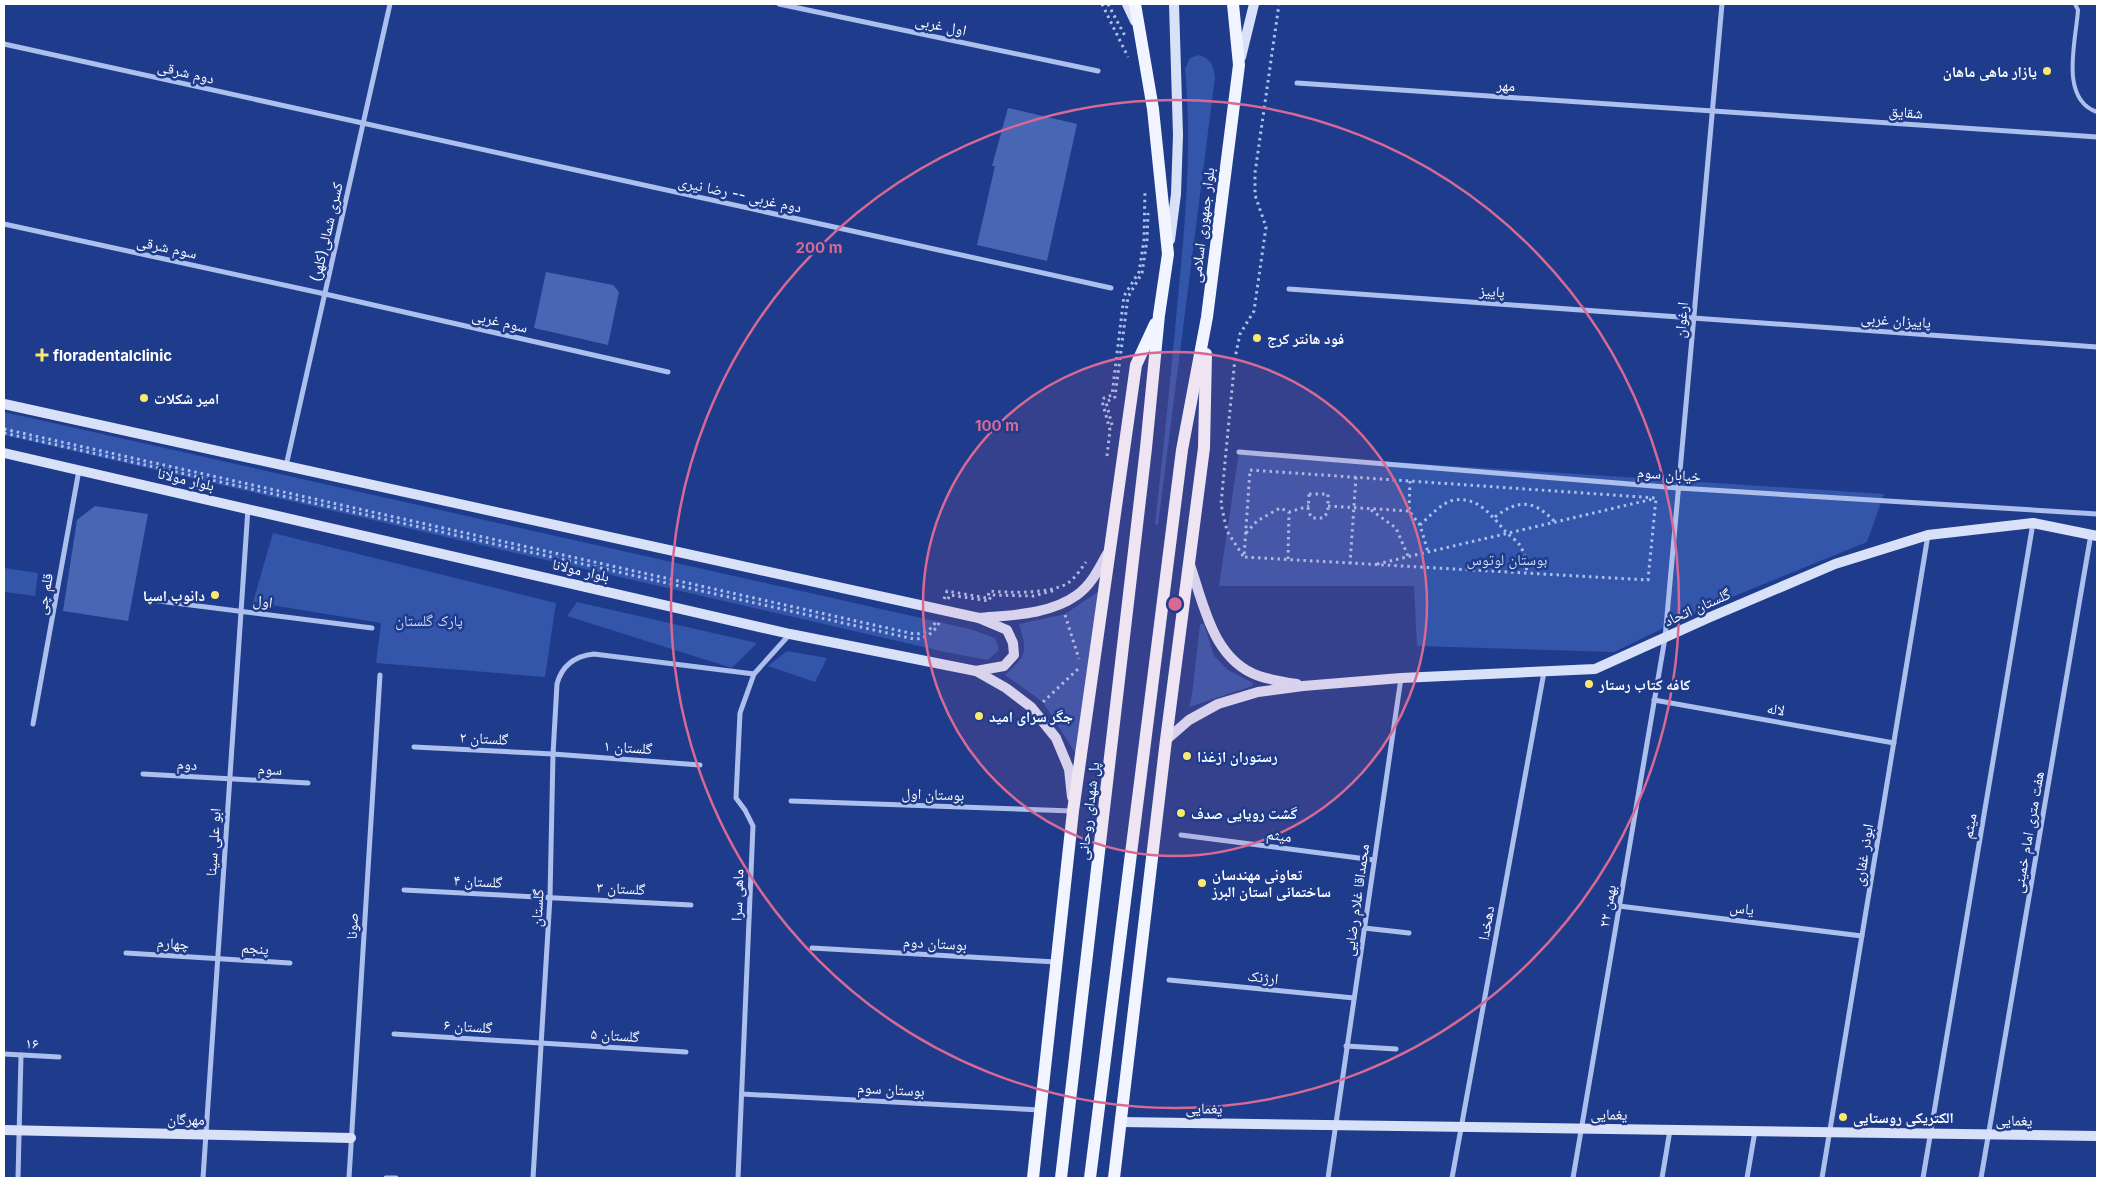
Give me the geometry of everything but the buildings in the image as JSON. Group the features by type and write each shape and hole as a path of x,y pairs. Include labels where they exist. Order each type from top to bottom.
{"main road":[{"path":"1127,4 1139,29"},
{"name":"بلوار جمهوری اسلامی","path":"1135,4 1153,109 1168,254 1159,315 1146,448"},
{"path":"1168,254 1176,194 1178,135 1174,4"},
{"name":"بلوار جمهوری اسلامی","path":"1090,1178 1182,450 1207,317 1239,65 1233,4"},
{"path":"1239,65 1254,4"},
{"path":"1033,1178 1073,810 1136,366 1159,315"},
{"path":"1114,1178 1166,740 1204,448 1207,317"},
{"path":"4,404 979,618 1007,630 1013,643 1014,655 1004,666 976,671"},
{"name":"پل شهدای روحانی","path":"1061,1178 1146,448"},
{"name":"بلوار مولانا","path":"4,453 790,634 976,671 1006,688 1032,707 1056,738 1069,769 1073,810"},
{"name":"گلستان اتحاد","path":"1303,686 1401,678 1595,669 1835,564 1928,535 2033,523 2094,535"},
{"path":"979,618 1025,614 1065,602 1078,594 1095,576 1111,548"},
{"path":"1190,563 1212,631 1229,658 1257,676 1303,686"},
{"path":"1166,740 1189,720 1218,704 1258,692 1303,686"},
{"name":"یغمایی","path":"1120,1122 2097,1136"},
{"name":"مهرگان","path":"4,1130 352,1138"}],"street":[{"name":"کسری شمالی(کلهر)","path":"286,466 390,4"},
{"name":"اول غربی","path":"779,4 1098,71"},
{"name":"ارغوان","path":"1665,638 1722,4"},
{"name":"دوم شرقی","path":"4,44 363,124"},
{"name":"مهر","path":"1297,83 1713,112"},
{"name":"شقایق","path":"1713,112 2097,137"},
{"name":"دوم غربی -- رضا نیری","path":"363,124 1111,288"},
{"name":"سوم شرقی","path":"4,224 325,294"},
{"name":"پاییز","path":"1289,289 1694,318"},
{"name":"سوم غربی","path":"325,294 668,372"},
{"name":"پاییزان غربی","path":"1694,318 2097,347"},
{"name":"خیابان سوم","path":"1239,452 1678,488 2097,514"},
{"name":"قلم چی","path":"33,724 79,470"},
{"name":"ابو علی سینا","path":"203,1178 248,508"},
{"name":"میثم","path":"1923,1178 2033,523"},
{"name":"ابوذر غفاری","path":"1822,1178 1928,535"},
{"name":"هفت متری امام خمینی","path":"1982,1178 2094,535"},
{"name":"اول","path":"151,600 372,628"},
{"name":"ماهی سرا","path":"738,1178 753,826 746,810 736,798 735,790 740,713 754,674 790,634"},
{"name":"۲۲ بهمن","path":"1573,1178 1665,638"},
{"name":"گلستان","path":"533,1178 550,897 553,754 559,674 566,665 586,655 594,654 754,674"},
{"name":"دهخدا","path":"1452,1178 1544,672"},
{"name":"صونا","path":"349,1178 380,675"},
{"name":"محمداقا غلام رضایی","path":"1328,1178 1401,678"},
{"name":"لاله","path":"1654,700 1894,744"},
{"name":"گلستان ۲","path":"414,747 553,754"},
{"name":"گلستان ۱","path":"553,754 700,766"},
{"name":"دوم","path":"143,774 230,779"},
{"name":"سوم","path":"230,779 308,783"},
{"name":"بوستان اول","path":"791,802 1073,810"},
{"name":"میثم","path":"1181,835 1374,860"},
{"name":"گلستان ۴","path":"404,890 550,897"},
{"name":"گلستان ۳","path":"550,897 691,905"},
{"name":"یاس","path":"1619,906 1862,936"},
{"path":"1364,928 1409,933"},
{"name":"بوستان دوم","path":"812,948 1056,962"},
{"name":"چهارم","path":"126,953 218,958"},
{"name":"پنجم","path":"218,958 290,963"},
{"name":"ارژنک","path":"1169,980 1354,998"},
{"name":"گلستان ۶","path":"394,1034 542,1043"},
{"name":"گلستان ۵","path":"542,1043 686,1052"},
{"path":"1346,1046 1396,1049"},
{"name":"۱۶","path":"4,1054 59,1057"},
{"path":"18,1178 21,1054"},
{"name":"بوستان سوم","path":"742,1094 1040,1110"},
{"path":"1662,1178 1670,1130"},
{"path":"1747,1178 1755,1131"},
{"path":"386,1178 396,1178"}],"lane":[{"path":"2075,4 2078,10"},
{"path":"2080,4 2072,71 2076,94 2087,109 2097,112"}],"path":[{"path":"1102,4 1129,58"},
{"path":"1108,4 1128,43"},
{"path":"1244,557 1227,531 1221,504 1235,358 1240,334 1254,311 1266,227 1255,195 1255,173 1278,4"},
{"path":"1106,459 1110,430 1102,402 1104,398 1112,395 1124,296 1139,272 1144,240 1147,182 1147,240 1142,273 1128,297 1115,398 1106,402 1113,429 1109,465"},
{"path":"4,431 914,639 926,636 937,629 939,620"},
{"path":"1244,557 1250,470 1656,498"},
{"path":"1350,564 1356,477"},
{"path":"1410,481 1409,511 1420,525 1428,552"},
{"path":"1309,494 1328,494 1328,506 1328,512 1323,518 1312,518 1308,511 1309,494"},
{"path":"1244,557 1648,580 1656,498"},
{"path":"1372,565 1656,498"},
{"path":"1420,525 1439,508 1453,500 1469,501 1483,507 1495,517 1507,533 1519,544 1526,563 1527,574"},
{"path":"1495,517 1506,508 1518,504 1532,505 1545,512 1554,522"},
{"path":"1246,533 1257,520 1268,513 1280,508 1289,512 1309,506"},
{"path":"1328,506 1409,511"},
{"path":"1370,509 1396,528 1403,540 1408,556"},
{"path":"1288,560 1289,512"},
{"path":"1090,563 1067,588 1033,596 992,595 989,602 948,593 987,598 990,591 1032,592 1066,584 1091,554"},
{"path":"1043,702 1081,666 1065,614"}],"green space":[{"path":"1199,55 1211,63 1215,77 1158,525 1155,524 1171,375 1186,205 1188,123 1185,69 1190,58"},
{"path":"4,412 970,629 995,638 999,650 988,660 945,652 4,435"},
{"name":"بوستان لوتوس","path":"1239,452 1884,494 1867,542 1705,608 1614,652 1417,646 1414,586 1219,586"},
{"name":"پارک گلستان","path":"273,533 556,603 545,677 376,663 381,623 253,602"},
{"path":"4,568 38,573 35,596 4,592"},
{"path":"1099,591 1076,754 1043,702 1005,675 1018,662 1024,652 1024,641 1019,624 1065,614"},
{"path":"577,602 757,643 732,668 567,616"},
{"path":"1200,624 1204,624 1214,656 1228,670 1253,683 1252,686 1189,707 1192,695"},
{"path":"787,651 827,658 815,682 768,666"}],"place":[{"name":"یازار ماهی ماهان","path":"2047,71"},
{"name":"فود هانتر کرج","path":"1257,338"},
{"name":"floradentalclinic","path":"42,355"},
{"name":"امیر شکلات","path":"144,398"},
{"name":"دانوب اسپا","path":"215,595"},
{"name":"کافه کتاب رستار","path":"1589,684"},
{"name":"جگر سرای امید","path":"979,716"},
{"name":"رستوران ازغذا","path":"1187,756"},
{"name":"گشت رویایی صدف","path":"1181,813"},
{"name":"تعاونی مهندسان ساختمانی استان البرز","path":"1202,883"},
{"name":"الکتریکی روستایی","path":"1843,1117"}]}
